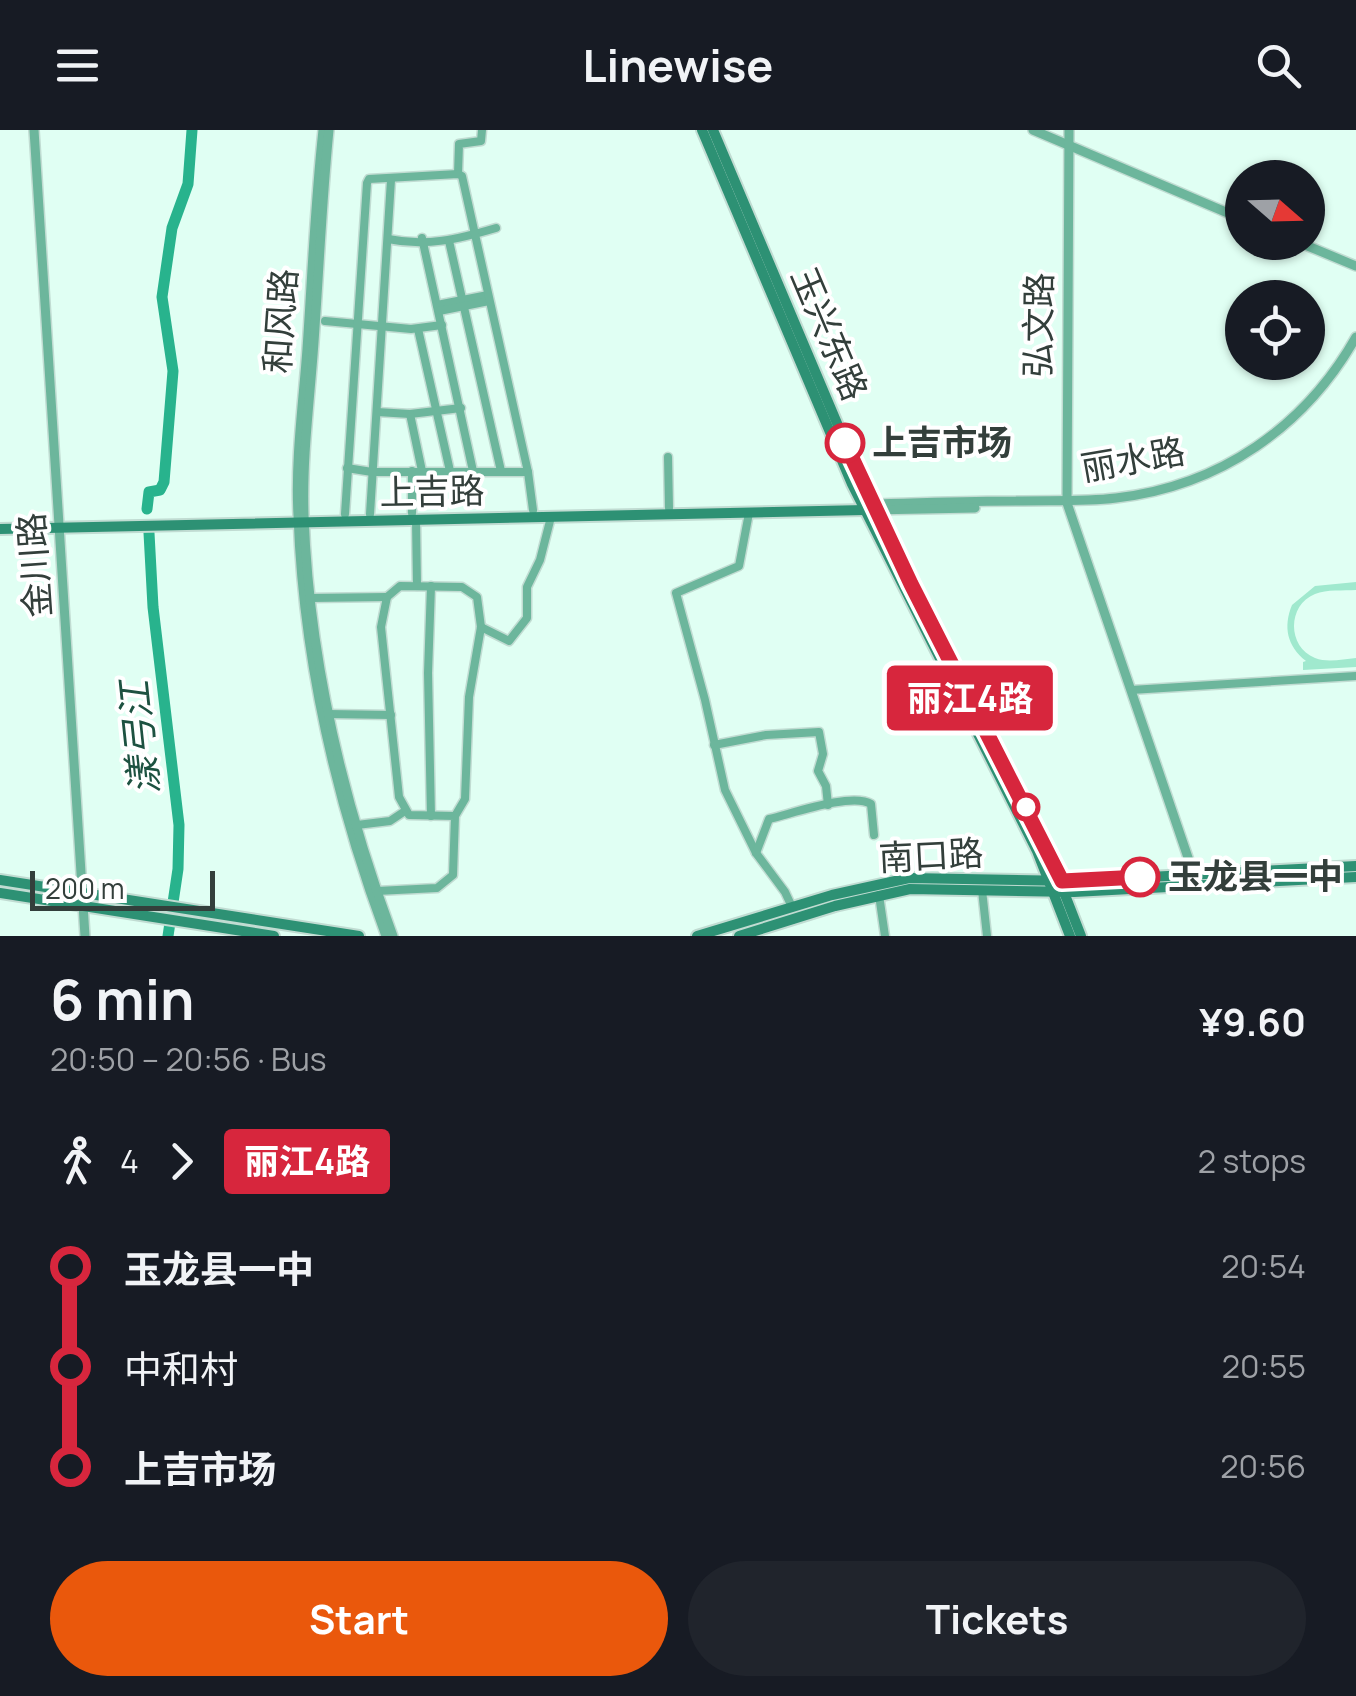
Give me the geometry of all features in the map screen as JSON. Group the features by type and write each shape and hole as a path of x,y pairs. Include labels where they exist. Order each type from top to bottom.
{"main road":[{"name":"玉兴东路","path":"702,130 869,507 1081,936"},
{"name":"玉兴东路","path":"713,130 869,507"},
{"name":"上吉路","path":"301,518 533,510 869,507"},
{"name":"上吉路","path":"0,526 749,513 869,507"},
{"name":"南口路","path":"1196,880 1356,866"},
{"name":"南口路","path":"739,936 773,930 879,894 923,888 982,890 1356,877"},
{"name":"南口路","path":"697,936 848,890 909,878 1058,886"},
{"path":"0,880 359,936"},
{"name":"玉兴东路","path":"1058,886 1070,936"},
{"path":"0,893 274,936"}],"street":[{"name":"金川路","path":"34,130 85,936"},
{"name":"和风路","path":"301,518 326,130"},
{"path":"482,130 480,142 458,144 458,174 528,472 533,510"},
{"path":"1034,130 1225,212"},
{"name":"弘文路","path":"1072,130 1070,503 1196,880"},
{"path":"345,514 367,183 458,174"},
{"path":"370,514 391,180"},
{"path":"388,240 449,240 496,228"},
{"path":"422,241 474,234"},
{"path":"449,240 500,472"},
{"path":"422,241 473,471"},
{"path":"1325,253 1356,266"},
{"path":"438,308 489,298"},
{"path":"326,320 382,327 442,325"},
{"path":"418,328 450,471"},
{"name":"丽水路","path":"1070,503 1144,494 1221,469 1300,412 1333,374 1356,337"},
{"name":"丽水路","path":"869,507 1115,504 1160,496 1223,474 1262,450 1304,416 1356,349"},
{"path":"377,412 410,414 461,408"},
{"path":"410,414 422,471"},
{"path":"668,457 669,508"},
{"path":"347,468 372,472 528,472"},
{"path":"412,471 416,586"},
{"path":"749,513 739,566 676,592 725,790 756,853 792,907"},
{"path":"481,627 508,641 525,622 527,587 544,549 552,517"},
{"path":"301,518 328,714 390,936"},
{"path":"301,518 305,612 324,724 351,830 390,936"},
{"path":"431,816 428,672 432,586"},
{"path":"377,891 437,888 453,876 454,816 465,799 468,697 481,627 474,593 462,587 397,588 387,597 381,626 398,797 409,815 454,816"},
{"path":"310,598 387,597"},
{"path":"1131,690 1356,676"},
{"path":"328,714 391,714"},
{"path":"714,745 766,735 819,732 823,754 818,772 826,786 828,806"},
{"path":"756,853 769,820 857,800 868,802 874,834"},
{"path":"356,824 390,821 405,811"},
{"path":"982,890 987,936"},
{"path":"879,894 884,936"}],"green space":[{"path":"1356,582 1356,590 1325,591 1306,599 1295,616 1294,626 1299,645 1306,653 1325,660 1356,658 1356,667 1303,670 1306,661 1288,636 1292,605 1315,586"}],"waterway":[{"name":"漾弓江","path":"147,509 149,492 160,490 164,482 173,371 162,297 172,228 188,184 192,130"},
{"name":"漾弓江","path":"149,533 153,607 179,825 178,869 168,936"}],"bus line":[{"name":"丽江4路","path":"845,443 911,584 1062,881 1140,877"}],"place":[{"name":"上吉市场","path":"845,443"},
{"name":"玉龙县一中","path":"1140,877"}]}
